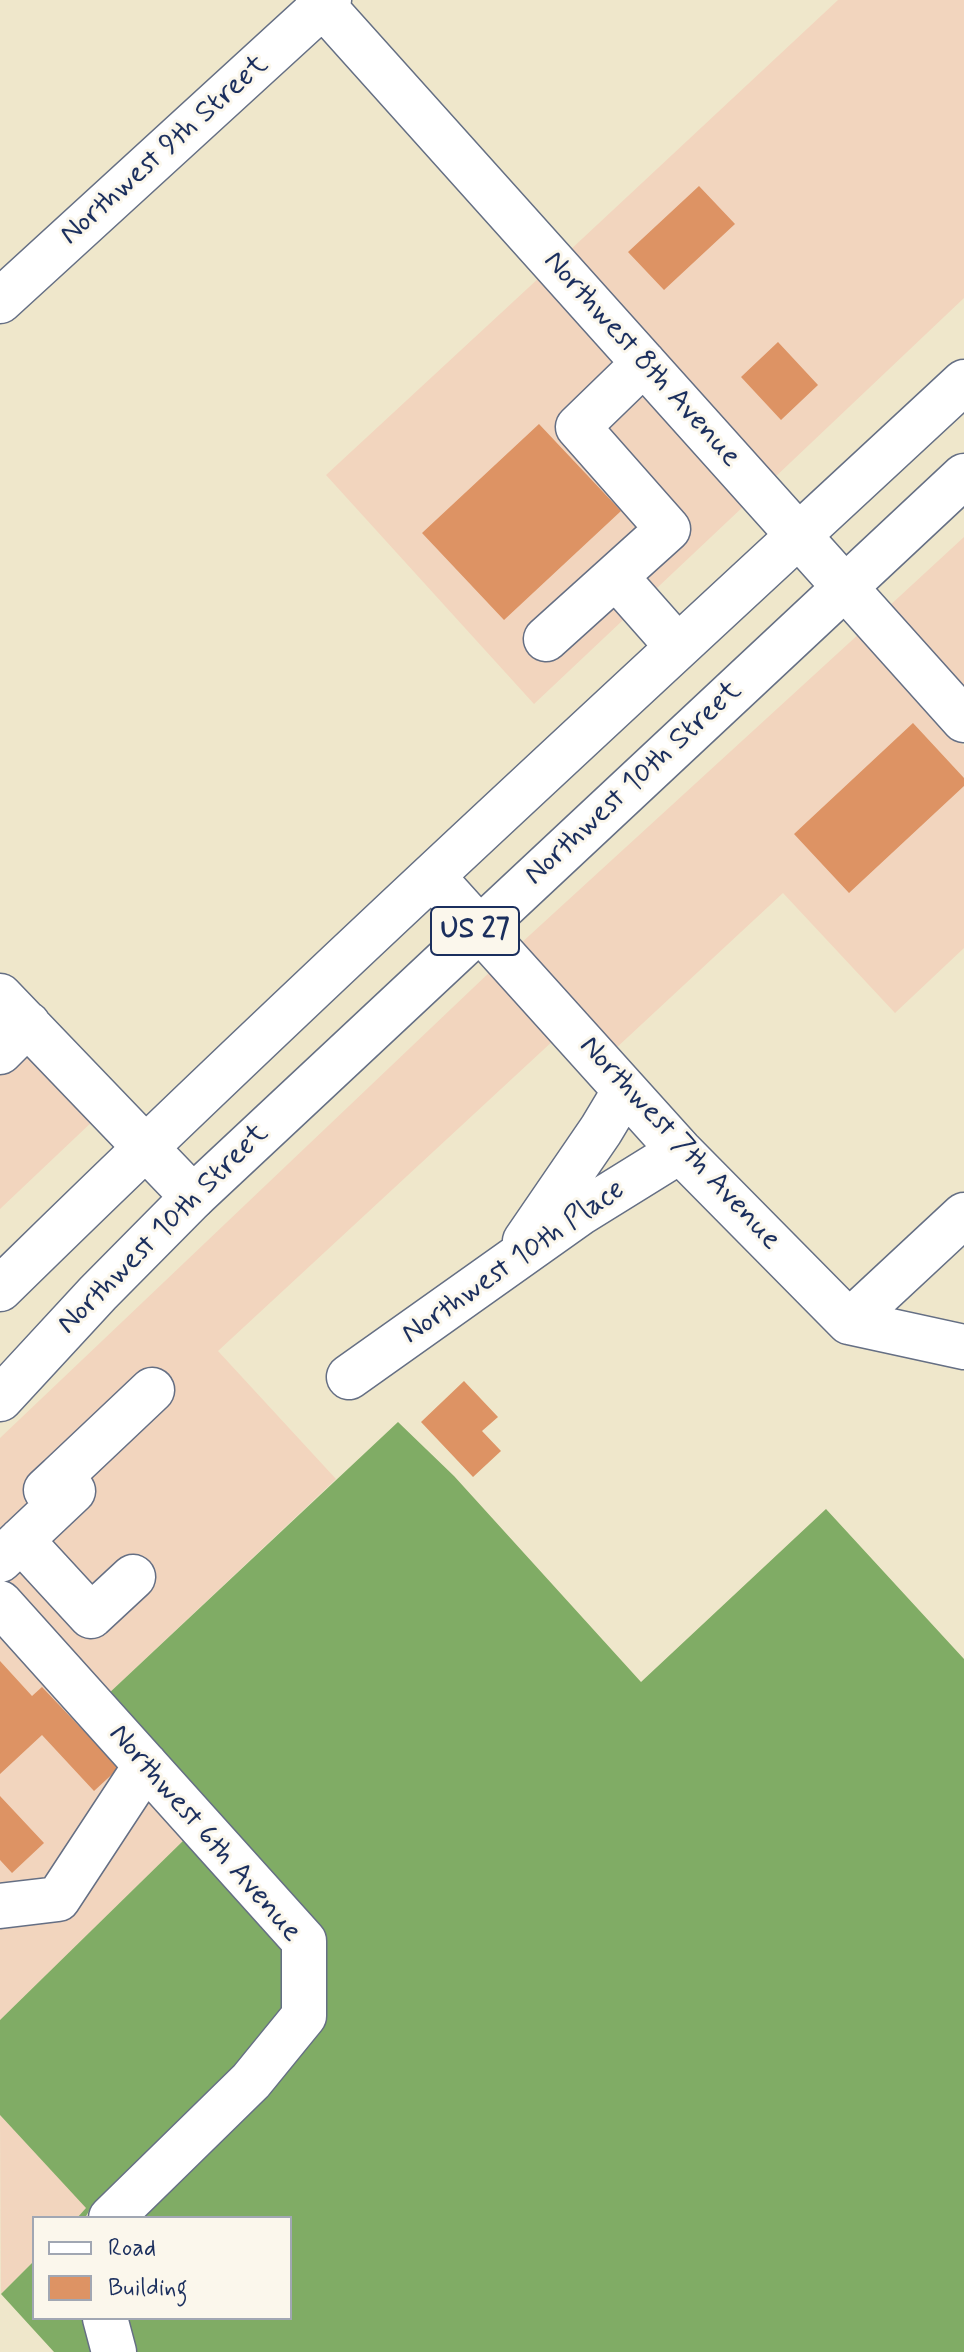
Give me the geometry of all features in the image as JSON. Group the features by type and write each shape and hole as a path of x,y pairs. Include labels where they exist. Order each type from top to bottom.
{"main road":[{"name":"Northwest 9th Street","path":"0,301 324,2"},
{"name":"Northwest 8th Avenue","path":"324,2 964,720"},
{"path":"546,639 668,529 578,427 644,363"},
{"name":"US 27","path":"0,1289 146,1146 677,646 964,382"},
{"name":"Northwest 10th Street","path":"0,1399 193,1197 964,476"},
{"path":"616,577 677,646"},
{"name":"Northwest 7th Avenue","path":"433,877 680,1151 849,1322"},
{"path":"9,1024 146,1146 193,1197"},
{"path":"514,1260 625,1090"},
{"name":"Northwest 10th Place","path":"349,1377 580,1213 680,1151"},
{"path":"849,1322 964,1215"},
{"path":"849,1322 964,1347"},
{"path":"133,1577 91,1616 32,1516 152,1390"},
{"name":"Northwest 6th Avenue","path":"0,1603 304,1941 304,2016 251,2081 113,2216"},
{"path":"0,1906 58,1899 146,1765"},
{"path":"106,2320 114,2352"}],"shaded area":[{"path":"838,0 964,0 964,298 772,480 568,252"},
{"path":"541,276 746,504 534,704 326,475"},
{"path":"964,537 964,693 887,608"},
{"path":"861,632 964,746 964,948 895,1013 783,893 614,1050 519,945"},
{"path":"493,969 555,1039 218,1351 336,1479 107,1695 0,1576 0,1438"},
{"path":"0,1021 95,1119 0,1209"},
{"path":"0,1630 187,1837 0,2020"},
{"path":"0,2115 87,2208 79,2216 32,2216 32,2263 1,2294"}],"green space":[{"path":"398,1422 454,1476 641,1682 826,1509 964,1659 964,2352 133,2352 125,2320 292,2320 292,2216 141,2216 265,2096 324,1944 107,1695"},
{"path":"187,1837 285,1947 285,2007 236,2067 86,2216 79,2216 86,2208 0,2115 0,2020"},
{"path":"32,2263 32,2320 87,2320 95,2352 54,2352 1,2294"}],"building":[{"path":"699,186 735,224 664,290 628,252"},
{"path":"778,342 818,385 781,420 741,377"},
{"path":"539,424 621,511 504,620 422,533"},
{"path":"913,723 964,778 964,786 849,893 794,834"},
{"path":"464,1381 498,1417 482,1431 501,1451 473,1477 421,1422"},
{"path":"0,1661 32,1696 42,1687 119,1768 94,1791 42,1735 0,1774"},
{"path":"0,1796 44,1843 12,1873 0,1860"}]}
